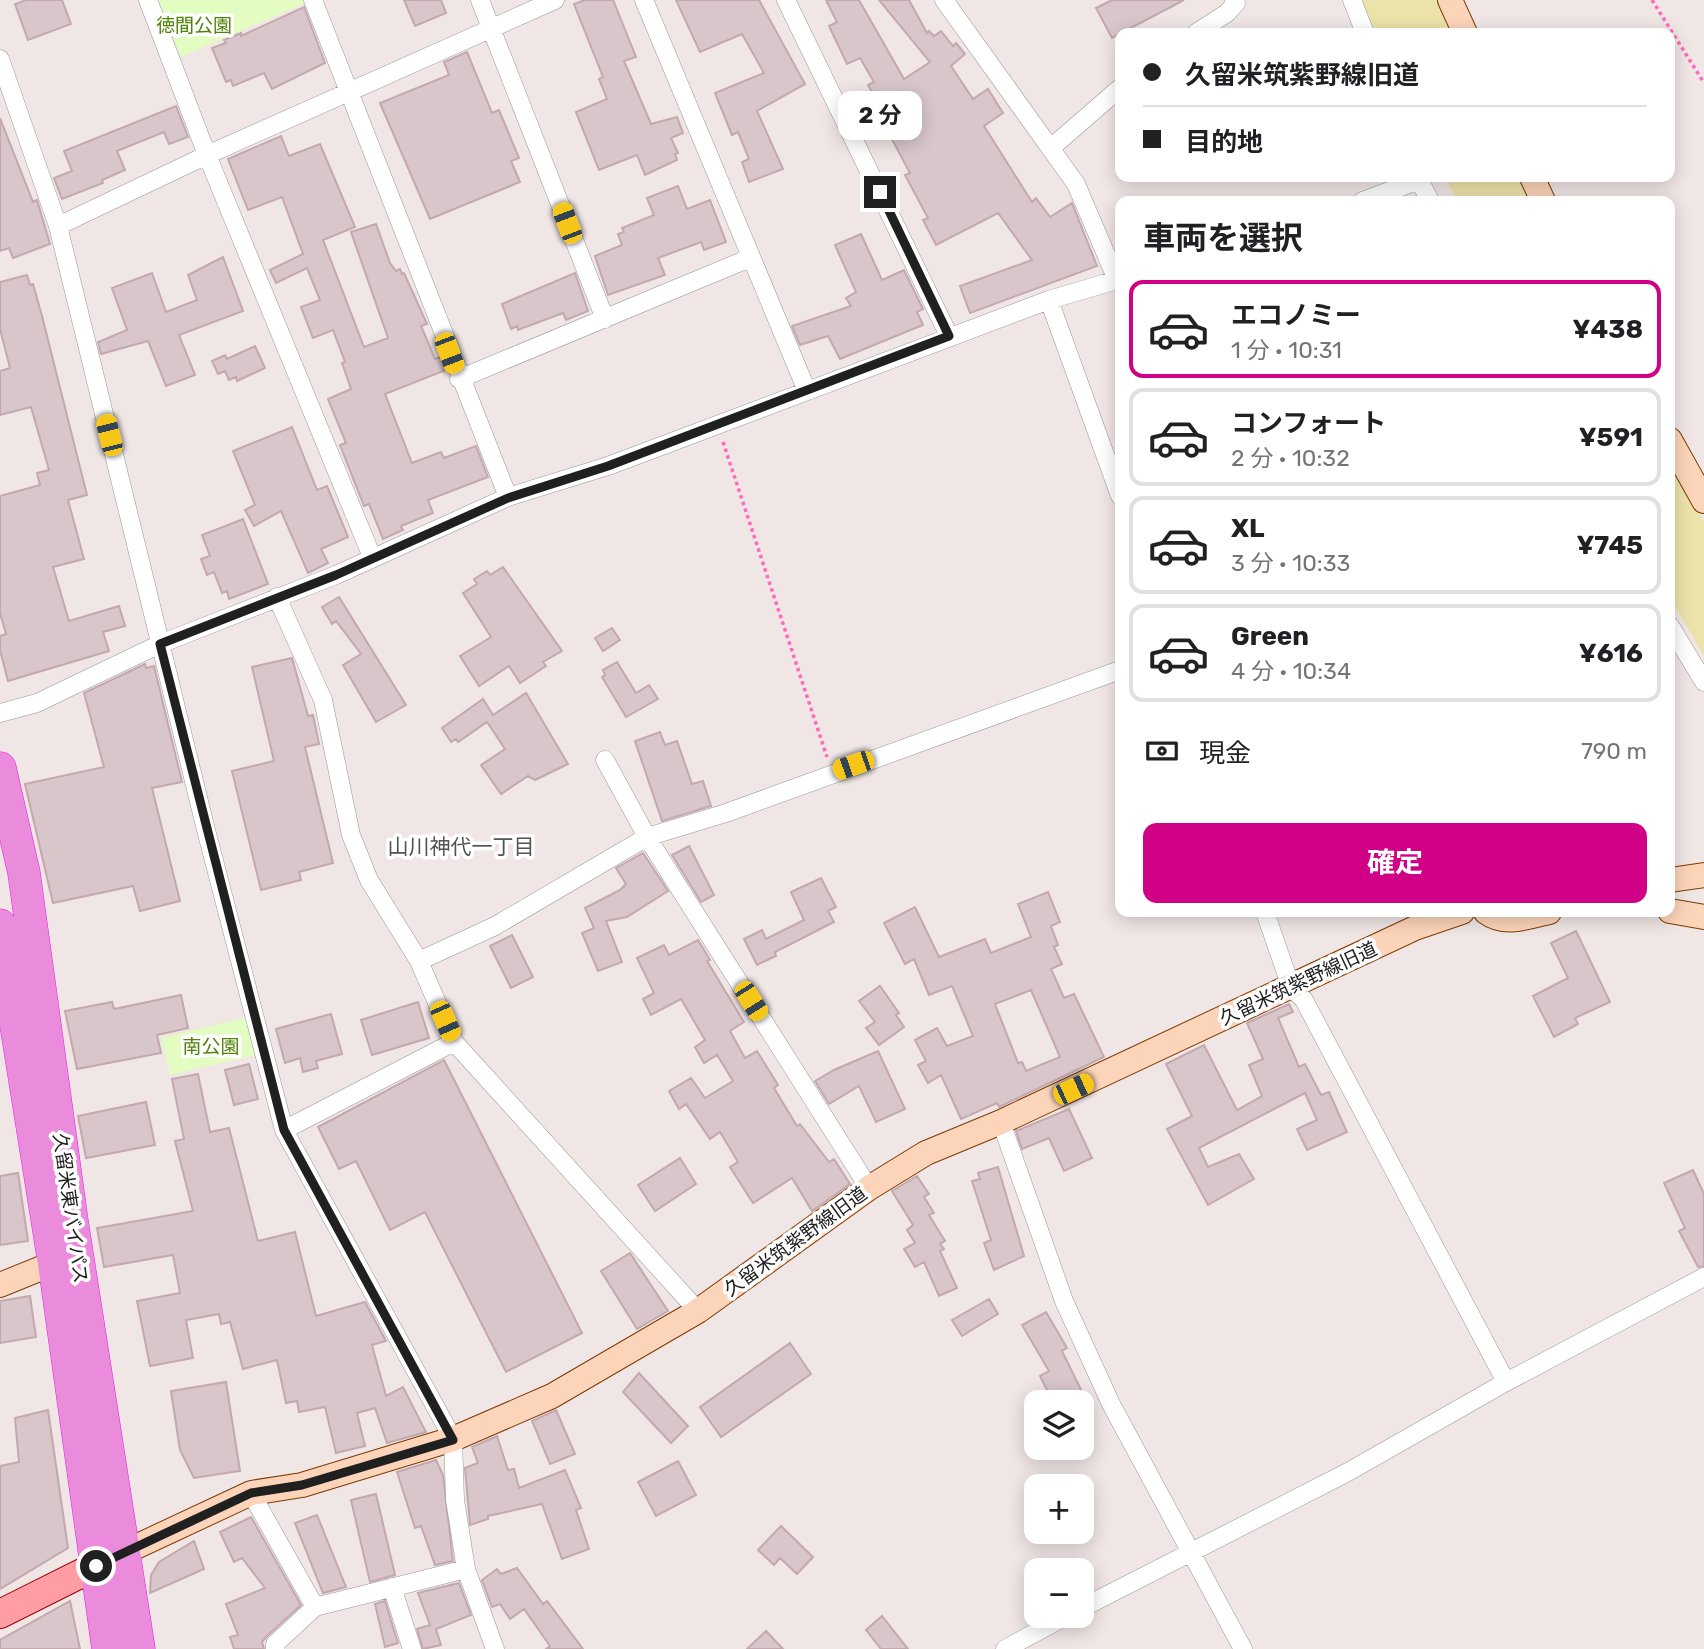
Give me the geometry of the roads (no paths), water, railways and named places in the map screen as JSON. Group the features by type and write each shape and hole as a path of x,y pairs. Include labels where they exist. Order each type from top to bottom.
{"highway":[{"name":"久留米東バイパス","path":"0,768 24,873 72,1221 139,1649"},
{"name":"久留米東バイパス","path":"0,925 54,1263 108,1649"}],"main road":[{"path":"0,1614 125,1552"}],"street":[{"path":"148,0 207,155 372,557"},
{"path":"313,0 459,379 508,498"},
{"path":"480,0 604,319"},
{"path":"58,226 207,155 555,0"},
{"path":"644,0 807,391"},
{"path":"786,0 949,336"},
{"path":"944,0 1076,184 1115,270"},
{"path":"1204,28 1227,13 1236,3 1234,0"},
{"path":"1352,0 1363,28"},
{"path":"1450,0 1463,28"},
{"path":"0,59 58,226 160,644 284,1130 453,1440 455,1500 466,1569 495,1649"},
{"path":"1052,147 1115,92"},
{"path":"1392,190 1409,182"},
{"path":"459,379 750,258"},
{"path":"0,713 37,703 160,644 508,498 608,466 1049,300 1115,280"},
{"path":"1049,300 1115,482"},
{"path":"1675,449 1704,501"},
{"path":"277,597 323,700 351,835 369,880 419,961 454,1042 698,1311"},
{"path":"1675,634 1704,682"},
{"path":"419,961 495,926 647,837 726,813 832,772 1115,672"},
{"path":"605,760 647,837 869,1188"},
{"path":"1675,879 1704,875"},
{"path":"1675,912 1704,917"},
{"path":"1267,917 1291,987 1304,1000 1506,1382"},
{"name":"久留米筑紫野線旧道","path":"125,1552 251,1493 302,1485 453,1440 552,1396 698,1311 869,1188 926,1153 1001,1122 1415,928 1447,917"},
{"path":"1493,917 1512,921 1528,917"},
{"path":"284,1130 454,1042"},
{"path":"1001,1122 1063,1301 1111,1404 1243,1649"},
{"path":"0,1285 54,1263"},
{"path":"1094,1602 1348,1472 1506,1382 1704,1277"},
{"path":"251,1493 315,1607"},
{"path":"275,1649 275,1644 315,1607 466,1569"},
{"path":"392,1587 412,1649"},
{"path":"1005,1649 1044,1628"}],"district":[{"name":"山川神代一丁目","path":"461,847"}],"park label":[{"name":"徳間公園","path":"194,25"},
{"name":"南公園","path":"211,1046"}]}
